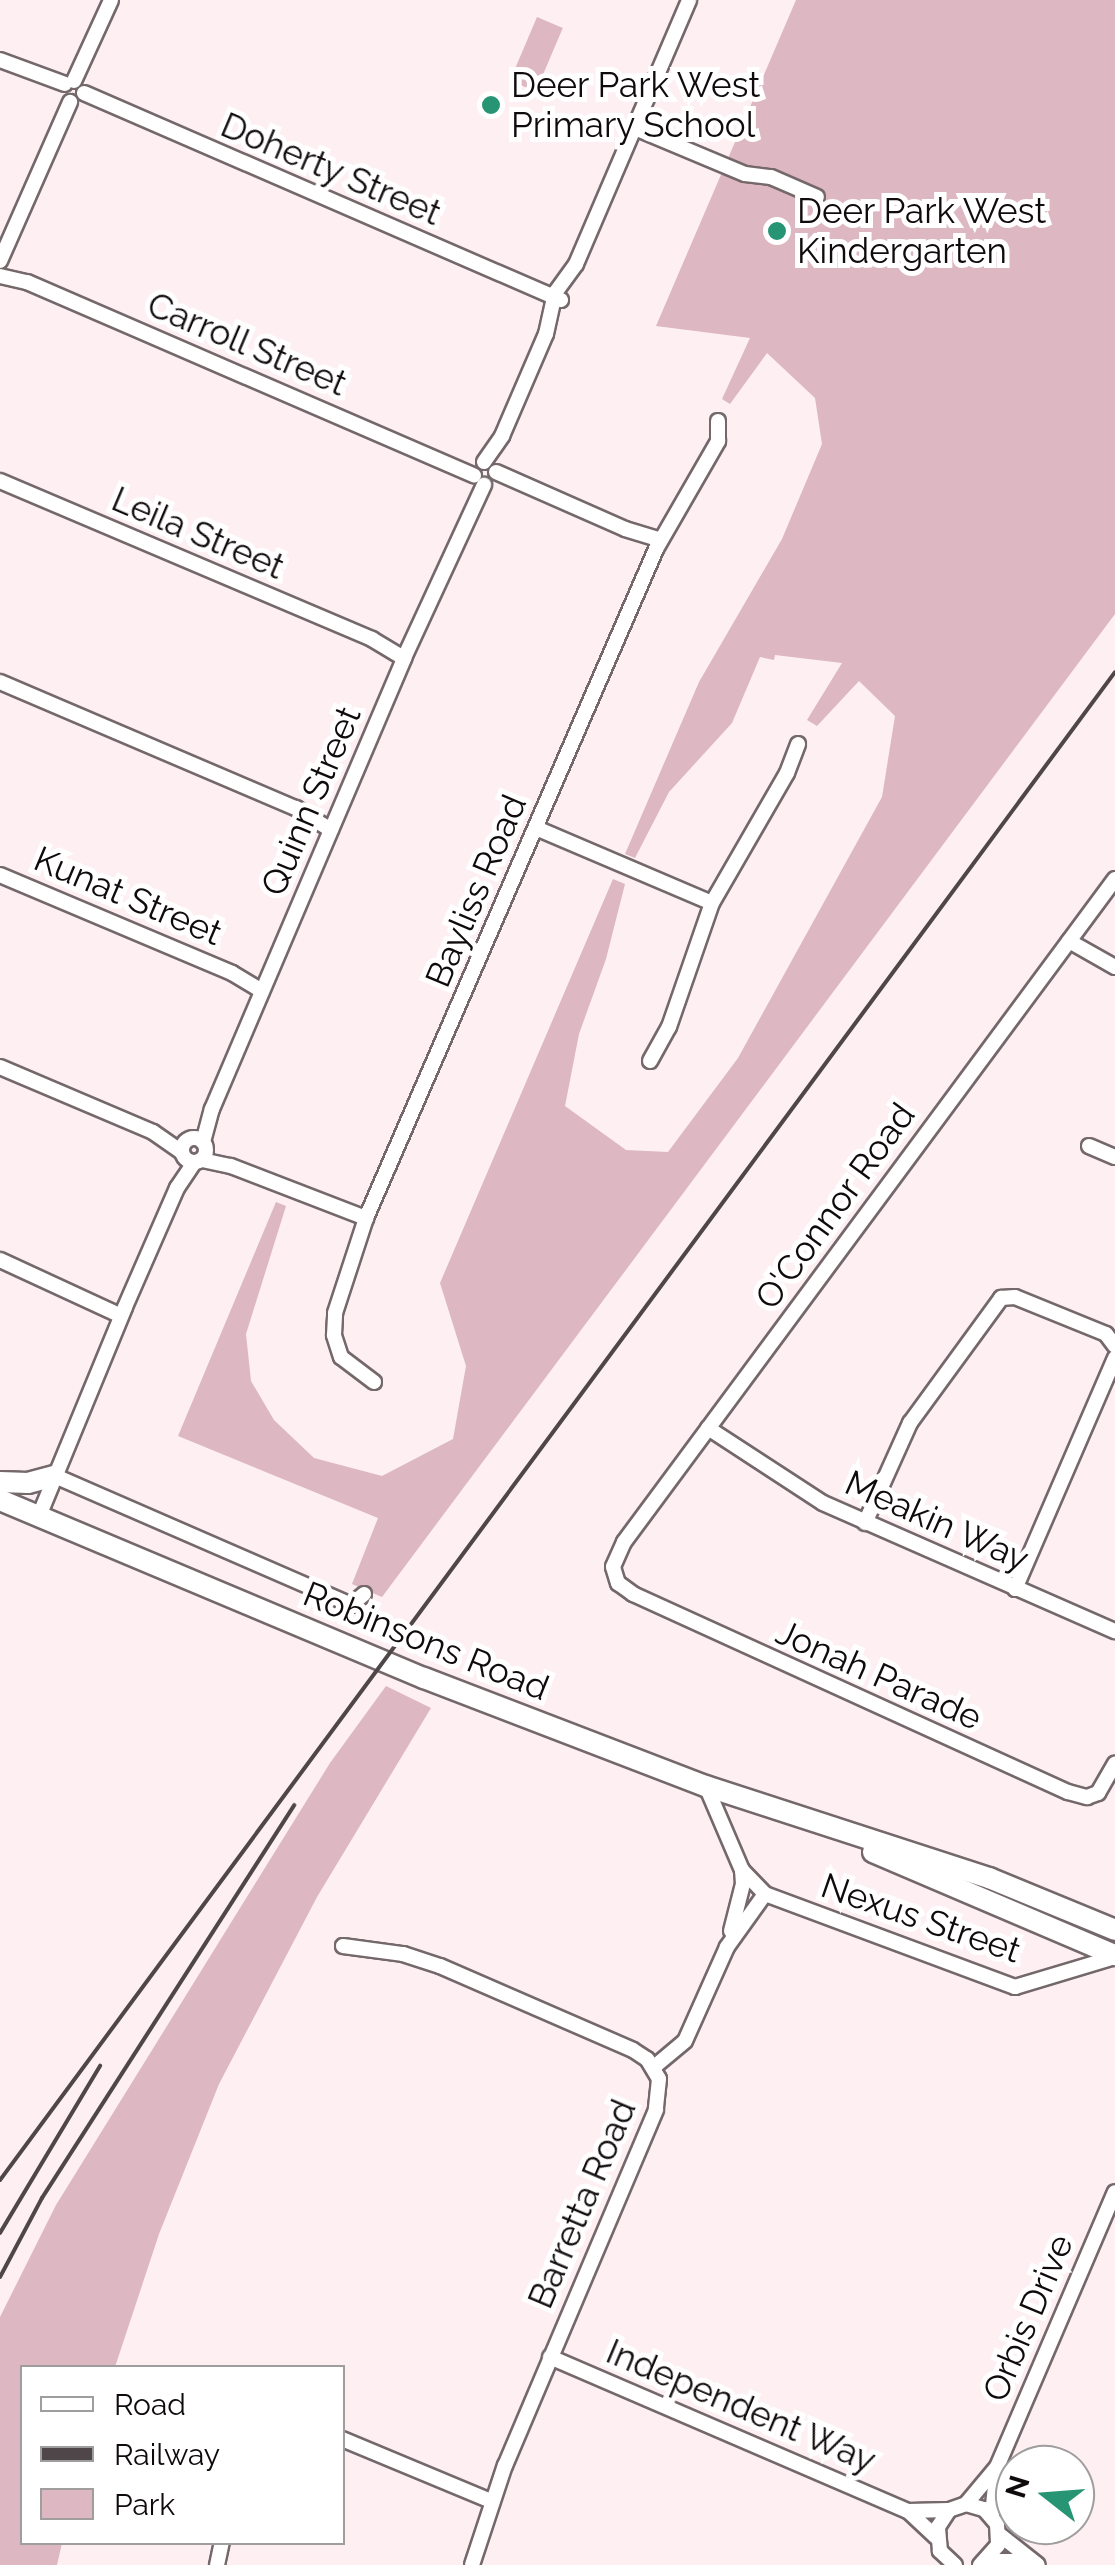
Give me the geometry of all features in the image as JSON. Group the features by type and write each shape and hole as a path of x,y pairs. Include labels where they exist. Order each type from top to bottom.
{"main road":[{"path":"0,1482 28,1483 54,1476"},
{"name":"Robinsons Road","path":"0,1500 424,1678 706,1786 989,1878 1115,1930"},
{"name":"Robinsons Road","path":"794,1817 1115,1956"}],"street":[{"path":"0,263 111,0"},
{"name":"Quinn Street","path":"38,1516 546,334 556,298 576,264 690,0"},
{"name":"Doherty Street","path":"0,60 556,298"},
{"path":"634,128 745,174 771,177 817,197"},
{"name":"Carroll Street","path":"0,263 27,282"},
{"name":"Carroll Street","path":"0,276 27,282 444,460 524,487 658,544"},
{"name":"Bayliss Road","path":"374,1382 342,1357 334,1335 336,1313 364,1223 658,544 718,441 718,421"},
{"name":"Leila Street","path":"0,481 406,654"},
{"path":"0,682 334,824"},
{"path":"650,1061 669,1027 712,903 787,773 798,744"},
{"path":"536,828 712,903"},
{"name":"Kunat Street","path":"0,874 264,986"},
{"name":"O'Connor Road","path":"614,1574 614,1560 624,1542 1115,879"},
{"path":"1073,936 1110,963"},
{"path":"0,1067 364,1223"},
{"path":"1089,1146 1115,1158"},
{"path":"0,1260 123,1311"},
{"path":"865,1523 910,1423 984,1323 1006,1305 1022,1301 1106,1334 1115,1346"},
{"path":"1015,1589 1111,1365 1107,1347 1093,1331"},
{"name":"Meakin Way","path":"712,1423 813,1498 1115,1632"},
{"name":"Robinsons Road","path":"54,1476 351,1605 364,1594"},
{"name":"Jonah Parade","path":"614,1574 618,1584 633,1594 1068,1792 1087,1797 1098,1793 1115,1763"},
{"name":"Nexus Street","path":"654,2067 685,2041 727,1946 743,1884 742,1870 706,1786"},
{"name":"Nexus Street","path":"742,1870 764,1894 1015,1987 1115,1956"},
{"name":"Nexus Street","path":"727,1946 764,1894"},
{"name":"Barretta Road","path":"343,1946 403,1954 440,1966 632,2050 654,2067 660,2093 491,2501 472,2565"},
{"name":"Orbis Drive","path":"1006,2445 1115,2192"},
{"name":"Independent Way","path":"550,2357 908,2511 936,2537"},
{"path":"345,2440 491,2501"},
{"name":"Orbis Drive","path":"966,2504 995,2469"},
{"name":"Orbis Drive","path":"992,2515 995,2486"},
{"path":"966,2504 992,2515 995,2522"},
{"name":"Independent Way","path":"908,2511 949,2510 966,2504"},
{"path":"948,2562 936,2537 949,2510"},
{"path":"1012,2545 1033,2563"},
{"path":"984,2563 1033,2563"}],"green space":[{"path":"796,0 1115,0 1115,614 382,1597 352,1584 378,1518 178,1436 276,1202 286,1206 246,1334 251,1381 274,1420 314,1458 382,1476 453,1439 466,1366 440,1283 613,879 625,884 606,959 579,1034 565,1106 626,1150 668,1152 738,1058 882,797 895,716 859,681 817,726 807,720 842,663 775,655 774,660 760,657 732,723 669,792 635,858 625,854 699,682 782,539 822,444 815,398 767,353 730,404 722,399 750,338 656,326"},
{"path":"537,17 563,28 536,91 510,81"},
{"path":"386,1686 431,1708 317,1897 219,2084 159,2234 116,2365 20,2365 20,2545 62,2545 57,2565 0,2565 0,2317 56,2205 330,1763"}],"railway":[{"path":"0,2180 1115,672"},
{"path":"0,2277 42,2198 294,1805"},
{"path":"0,2233 100,2066"}],"place":[{"name":"Deer Park West Primary School","path":"491,105"},
{"name":"Deer Park West Kindergarten","path":"777,231"}]}
